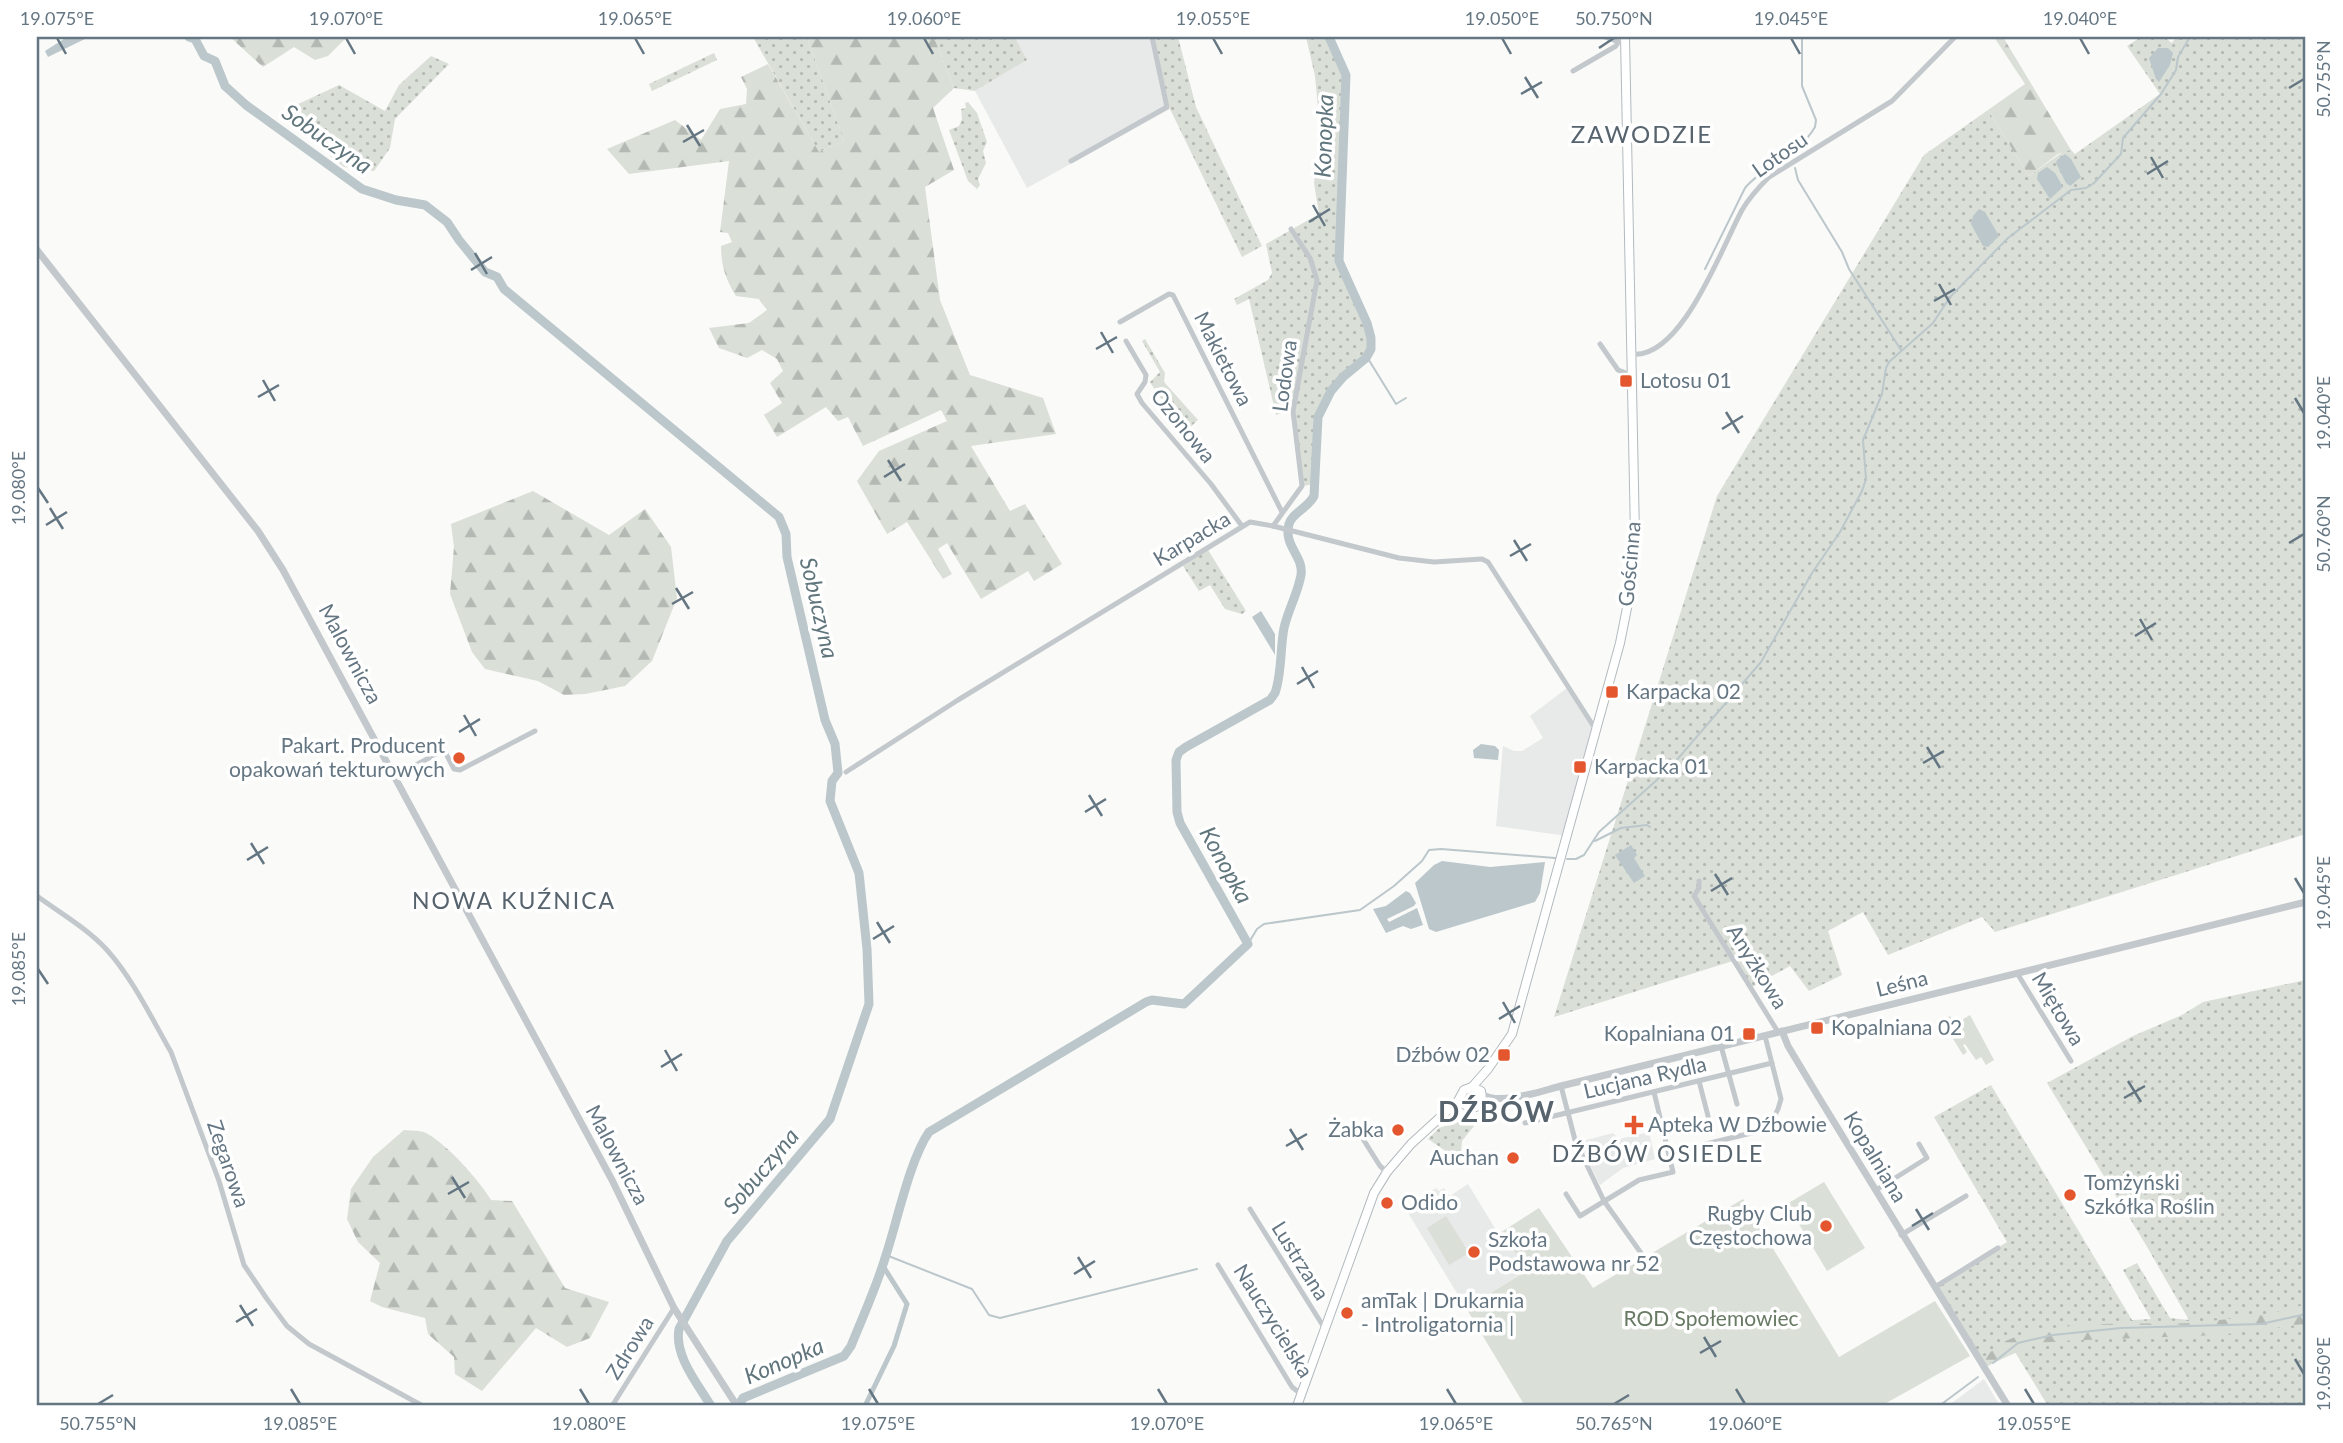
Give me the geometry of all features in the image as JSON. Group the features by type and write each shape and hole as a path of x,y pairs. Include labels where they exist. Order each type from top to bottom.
{"main road":[{"name":"Gościnna","path":"1478,1093 1488,1069 1506,1045 1516,1023 1625,622 1633,564 1623,41"},
{"path":"1297,1406 1374,1193 1411,1144 1463,1101 1464,1090 1478,1093 1472,1107 1463,1101"}],"street":[{"path":"1071,162 1167,107 1152,37"},
{"path":"1605,37 1623,41"},
{"name":"Lotosu","path":"1630,354 1639,355 1653,351 1674,332 1696,299 1742,210 1769,177 1892,101 1955,37"},
{"path":"1573,71 1623,41"},
{"name":"Lodowa","path":"1273,526 1302,486 1293,411 1317,280 1310,258 1291,229"},
{"name":"Malownicza","path":"37,250 258,531 304,605 612,1180 677,1311 735,1403"},
{"name":"Makietowa","path":"1120,322 1169,294 1172,295 1282,512"},
{"name":"Ozonowa","path":"1126,341 1146,374 1145,382 1137,394 1142,403 1211,484 1242,526"},
{"path":"1600,344 1618,370 1631,374"},
{"name":"Karpacka","path":"846,772 1242,526 1255,522 1399,558 1434,562 1482,559 1488,562 1595,730"},
{"path":"395,776 443,750 454,769 460,771 535,731"},
{"name":"Anyżkowa","path":"1699,881 1699,888 1694,896 1780,1032"},
{"name":"Zegarowa","path":"37,896 90,934 106,949 160,1033 174,1060 219,1181 244,1265 287,1326 329,1357 422,1406"},
{"name":"Leśna","path":"1478,1093 1506,1098 1561,1086 2306,902"},
{"name":"Miętowa","path":"2017,973 2071,1061"},
{"name":"Kopalniana","path":"1780,1032 1901,1235 2008,1406"},
{"path":"1669,1153 1768,1129 1781,1099 1765,1035"},
{"path":"1721,1046 1737,1104"},
{"name":"Lucjana Rydla","path":"1525,1123 1772,1063"},
{"path":"1699,1081 1708,1116"},
{"path":"1561,1086 1575,1140 1604,1201 1641,1253"},
{"path":"1566,1194 1580,1216 1639,1180 1673,1172 1654,1092"},
{"path":"1358,1131 1380,1166 1388,1172"},
{"path":"1876,1190 1927,1158 1919,1144"},
{"path":"1901,1235 1966,1196"},
{"name":"Lustrzana","path":"1250,1209 1325,1329"},
{"path":"1935,1287 1998,1248"},
{"name":"Nauczycielska","path":"1218,1265 1292,1387 1301,1394"},
{"name":"Zdrowa","path":"612,1406 677,1311"}],"shaded area":[{"path":"67,37 89,37 48,57 45,51"},
{"path":"1015,37 1153,37 1170,109 1027,188 975,91 1027,60"},
{"path":"2158,48 2168,48 2173,53 2170,65 2159,82 2149,58"},
{"path":"2065,154 2081,177 2070,186 2056,163"},
{"path":"2047,167 2055,173 2063,187 2050,199 2037,179 2038,173"},
{"path":"1979,209 1985,212 1999,236 1988,247 1983,246 1971,224"},
{"path":"1261,611 1275,634 1275,655 1252,617"},
{"path":"1567,688 1596,730 1567,836 1496,826 1503,746 1522,751 1543,738 1530,716"},
{"path":"1481,744 1495,746 1499,750 1498,760 1474,758 1473,750"},
{"path":"1631,845 1637,855 1634,858 1645,876 1634,883 1615,855"},
{"path":"1442,861 1490,867 1545,862 1540,893 1535,902 1436,932 1429,929 1415,883"},
{"path":"1406,891 1416,903 1414,906 1387,919 1389,922 1417,908 1423,925 1411,929 1403,926 1386,933 1373,909 1386,906"},
{"path":"1649,1132 1655,1159 1623,1168 1600,1185 1579,1142 1613,1133 1619,1139"},
{"name":"Szkoła Podstawowa nr 52","path":"1468,1184 1498,1233 1503,1231 1527,1270 1466,1308 1405,1208 1436,1188 1439,1191 1444,1188 1450,1196"},
{"path":"1984,1379 2000,1406 1948,1406"}],"green space":[{"path":"230,37 347,37 328,56 315,60 294,47 263,67"},
{"path":"753,37 807,37 844,141 819,152"},
{"path":"807,37 934,37 954,88 933,108 954,170 925,187 940,300 970,375 1043,398 1056,434 971,446 1010,511 1025,504 1062,564 1034,581 1028,571 981,599 947,543 938,549 952,574 943,579 907,522 887,534 857,481 879,451 947,421 941,410 863,446 848,417 838,421 826,407 777,437 764,415 782,403 770,383 783,371 777,359 762,350 747,358 719,348 709,328 749,323 767,310 759,299 736,296 723,266 721,246 732,242 728,233 720,232 729,161 629,174 607,149 675,120 701,140 720,109 746,104 747,89 741,77 768,64 819,152 844,141"},
{"path":"934,37 1015,37 1027,60 975,91 954,88"},
{"path":"1153,37 1178,37 1196,107 1262,246 1242,257 1170,109"},
{"path":"1306,37 1327,37 1344,77 1337,262 1366,326 1370,344 1368,352 1337,382 1319,406 1313,484 1304,486 1294,409 1276,415 1249,299 1237,305 1234,299 1268,280 1272,273 1266,244 1319,214 1314,183 1321,139 1315,76"},
{"path":"1994,37 2003,37 2071,150 2058,154 2029,176 1988,110 2025,84"},
{"path":"2141,37 2164,37 2172,43 2176,37 2306,37 2306,834 1995,932 1982,917 1888,955 1863,912 1828,931 1842,975 1809,991 1790,966 1752,987 1736,960 1554,1017 1717,496 1924,155 1988,110 2029,176 2067,149 2075,154 2160,94 2127,46"},
{"path":"714,53 717,60 652,91 649,84"},
{"path":"431,56 449,64 395,119 390,148 374,171 344,167 331,157 296,105 339,85 385,111 399,85"},
{"path":"968,102 977,113 987,142 983,151 986,163 978,179 980,185 977,189 968,181 949,130 959,126 962,119 961,109 966,108 965,103"},
{"path":"1145,339 1165,373 1164,382 1198,420 1188,429 1150,382 1160,372 1142,341"},
{"path":"533,491 609,535 645,509 671,547 677,598 652,661 625,686 564,695 538,681 485,669 472,652 450,594 454,547 451,524"},
{"path":"1208,550 1246,611 1242,614 1225,609 1210,585 1199,591 1183,566"},
{"path":"2306,980 2306,1406 2048,1406 2015,1352 1984,1368 1935,1287 2007,1242 1934,1117 1991,1085 2132,1320 2151,1319 2123,1270 2137,1263 2170,1318 2189,1320 2047,1083 2203,1002"},
{"path":"1970,1015 1994,1060 1986,1065 1981,1057 1976,1060 1965,1044 1963,1045 1967,1052 1963,1055 1942,1021 1950,1016 1955,1024"},
{"path":"1473,1117 1474,1126 1462,1141 1461,1153 1450,1154 1428,1139 1439,1128"},
{"path":"404,1130 424,1132 443,1145 491,1200 512,1201 565,1288 609,1302 590,1338 567,1347 536,1328 482,1391 455,1374 454,1357 428,1334 425,1318 382,1307 370,1301 380,1263 358,1242 347,1219 351,1189 373,1157"},
{"name":"Rugby Club Częstochowa","path":"1824,1182 1865,1248 1827,1271 1787,1204"},
{"name":"ROD Społemowiec","path":"1743,1199 1839,1357 1935,1301 1970,1356 1881,1406 1525,1406 1466,1308 1526,1271 1503,1231 1539,1208 1593,1288"},
{"path":"1446,1216 1469,1253 1449,1265 1427,1228"},
{"path":"2306,1304 2305,1324 2219,1335 2058,1341 2033,1345 1993,1363 1985,1361 1998,1346 2019,1336 2047,1329 2078,1325 2190,1323 2263,1315"}],"waterway":[{"name":"Sobuczyna","path":"189,37 195,39 204,56 215,61 225,86 246,105 362,189 396,200 425,205 447,222 485,272 497,277 504,289 779,517 786,534 787,557 825,720 835,744 838,773 832,781 830,801 859,873 867,949 869,1004 830,1119 727,1241 679,1329 678,1339 684,1359 711,1406"},
{"name":"Konopka","path":"738,1406 743,1398 844,1356 851,1346 882,1267 916,1158 929,1132 1146,1002 1152,1000 1184,1004 1248,944 1180,823 1177,812 1176,760 1179,752 1186,747 1270,700 1275,693 1284,628 1301,575 1300,562 1289,539 1289,524 1314,496 1318,417 1331,391 1366,358 1371,349 1367,323 1339,261 1346,75 1329,37"},
{"path":"1705,269 1745,188 1762,172 1800,145 1815,127 1816,120 1802,86 1802,37"},
{"path":"1567,859 1584,855 1599,832 1669,769 1761,662 1862,491 1866,479 1863,440 1882,394 1889,362 1933,323 1950,297 2008,238 2071,190 2086,188 2094,183 2121,154 2123,138 2161,94 2176,70 2178,57 2190,37"},
{"path":"1795,168 1798,180 1842,252 1849,269 1901,350"},
{"path":"1367,357 1396,404 1406,398"},
{"path":"1595,841 1621,828 1647,825 1650,827"},
{"path":"1248,944 1257,929 1264,924 1360,910 1394,886 1422,861 1429,850 1555,858"},
{"path":"886,1255 972,1289 989,1315 1000,1318 1197,1269"},
{"path":"865,1406 894,1346 907,1304 883,1266"},
{"path":"1993,1363 2018,1343 2053,1335 2121,1328 2261,1324 2306,1314"},
{"path":"1939,1406 1978,1377"}],"place":[{"name":"Lotosu 01","path":"1626,381"},
{"name":"Karpacka 02","path":"1612,692"},
{"name":"Pakart. Producent opakowań tekturowych","path":"459,758"},
{"name":"Karpacka 01","path":"1580,767"},
{"name":"Kopalniana 02","path":"1817,1028"},
{"name":"Kopalniana 01","path":"1749,1034"},
{"name":"Dźbów 02","path":"1504,1055"},
{"name":"Apteka W Dźbowie","path":"1634,1125"},
{"name":"Żabka","path":"1398,1130"},
{"name":"Auchan","path":"1513,1158"},
{"name":"Tomżyński Szkółka Roślin","path":"2070,1195"},
{"name":"Odido","path":"1387,1203"},
{"name":"Rugby Club Częstochowa","path":"1826,1226"},
{"name":"Szkoła Podstawowa nr 52","path":"1474,1252"},
{"name":"amTak | Drukarnia - Introligatornia |","path":"1347,1313"}],"district":[{"name":"ZAWODZIE","path":"1642,135"},
{"name":"NOWA KUŹNICA","path":"514,901"},
{"name":"DŹBÓW","path":"1497,1112"},
{"name":"DŹBÓW OSIEDLE","path":"1658,1154"}]}
